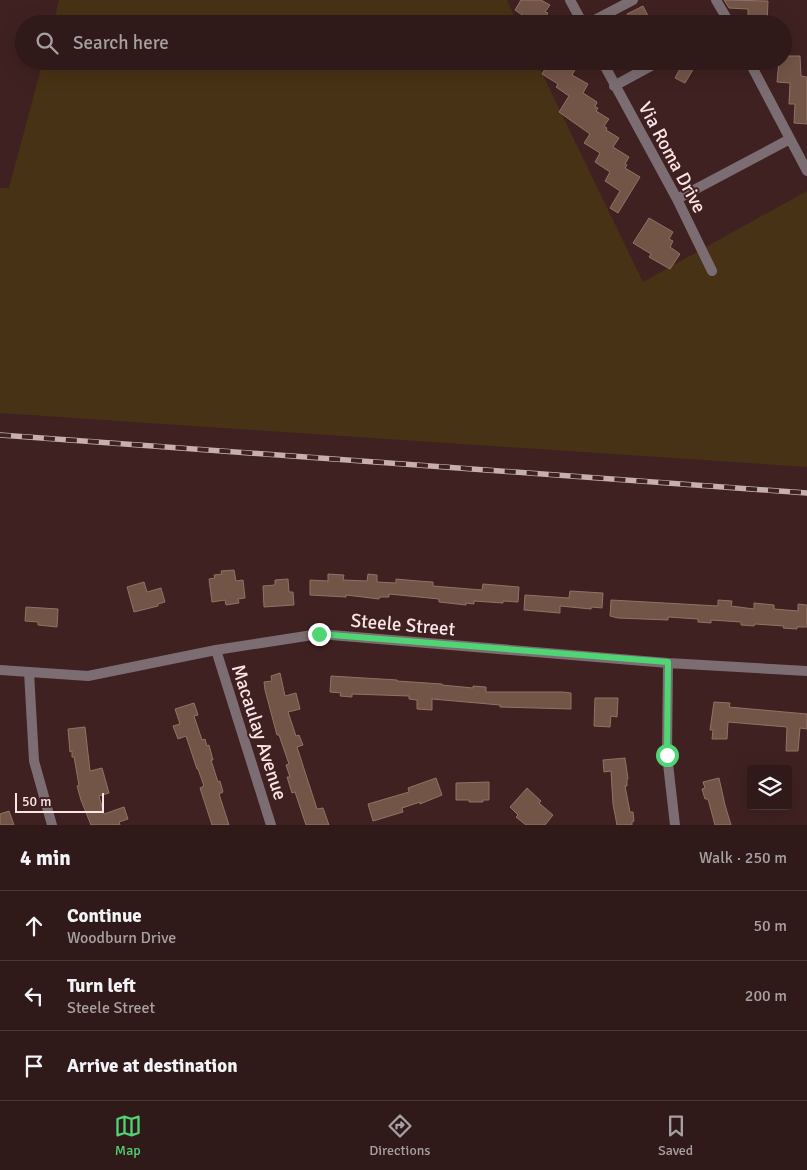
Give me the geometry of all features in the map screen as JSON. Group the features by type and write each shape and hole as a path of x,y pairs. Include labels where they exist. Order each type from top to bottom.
{"street":[{"path":"570,0 578,15"},
{"path":"604,15 633,0"},
{"path":"716,0 725,15"},
{"name":"Via Roma Drive","path":"606,70 678,199 712,271"},
{"path":"614,86 643,70"},
{"path":"754,70 807,171"},
{"path":"678,199 790,139"},
{"name":"Steele Street","path":"0,670 88,676 216,650 319,634 668,662 807,671"},
{"name":"Macaulay Avenue","path":"216,650 271,825"},
{"path":"668,662 667,755 675,825"},
{"path":"29,672 34,761 52,825"}],"shaded area":[{"path":"59,0 507,0 514,15 55,15"},
{"path":"41,70 540,70 643,282 807,191 807,467 0,413 0,188 9,188"}],"building":[{"path":"521,0 541,0 550,5 545,12 548,13 547,15 522,15 515,10"},
{"path":"724,0 768,1 767,15 748,15 748,9 729,8"},
{"path":"643,6 648,15 628,15"},
{"path":"792,56 800,56 801,76 807,77 807,124 794,123 795,104 789,104 790,83 777,82 778,70 792,70"},
{"path":"544,70 575,70 572,75 588,84 583,93 597,102 595,107 598,108 596,111 609,119 604,126 607,128 606,130 619,138 613,147 629,157 625,168 640,177 618,213 610,208 620,191 605,181 610,172 595,162 600,153 584,143 590,134 559,112 569,96 556,87 558,84 542,74"},
{"path":"679,70 693,70 685,83 675,78"},
{"path":"649,218 673,232 669,239 673,241 670,247 680,254 670,269 649,257 651,254 633,243"},
{"path":"234,570 236,581 243,580 245,598 238,599 239,603 226,605 225,600 212,602 209,579 215,578 214,575 222,574 221,571"},
{"path":"328,574 344,575 343,580 367,581 368,574 377,575 377,582 396,583 396,579 433,582 433,586 482,590 483,584 519,587 518,602 474,601 474,604 466,603 466,605 439,602 439,599 389,594 389,597 380,597 379,599 346,595 346,597 310,595 310,580 328,581"},
{"path":"288,579 289,592 293,592 294,605 264,607 263,586 275,585 275,580"},
{"path":"144,582 147,592 161,588 165,602 158,604 158,606 134,612 127,587"},
{"path":"570,591 603,593 602,608 592,607 591,609 560,606 560,613 524,610 525,595 569,598"},
{"path":"611,600 718,606 718,600 732,601 731,606 754,609 754,603 774,605 774,609 798,611 798,604 807,605 807,627 797,627 797,629 783,628 784,626 755,624 754,626 741,625 741,622 711,620 711,623 698,622 698,619 668,617 668,620 618,618 610,616"},
{"path":"26,607 58,609 57,627 38,625 38,622 25,621"},
{"path":"280,673 285,696 296,693 300,709 288,712 296,736 299,735 303,745 297,747 317,809 323,808 329,825 306,825 295,792 292,793 287,777 290,777 286,765 289,764 279,735 277,735 264,682 272,681 271,676"},
{"path":"331,676 397,680 473,688 473,686 486,687 486,692 571,693 571,709 500,707 500,705 432,699 432,710 417,709 417,700 409,699 409,696 352,694 352,697 340,696 341,693 330,692"},
{"path":"595,698 618,698 617,717 611,716 610,727 594,726"},
{"path":"714,702 730,703 729,707 807,714 807,729 800,728 798,751 786,751 787,727 728,722 727,739 712,739 713,730 710,730"},
{"path":"194,703 198,715 194,716 202,740 205,739 207,746 209,745 213,760 211,760 223,792 219,794 229,825 212,825 200,788 204,786 186,736 178,739 173,726 180,724 175,709"},
{"path":"85,727 90,771 102,768 109,793 99,796 104,814 124,807 128,819 119,822 120,825 91,825 81,800 77,786 79,785 74,757 72,757 72,751 70,752 68,729"},
{"path":"625,758 628,779 627,786 625,786 630,812 633,812 634,821 632,825 617,825 613,804 611,771 604,772 603,760"},
{"path":"436,778 442,795 420,804 420,802 402,808 403,812 373,821 368,804 409,792 408,788"},
{"path":"719,778 731,825 715,825 708,799 705,799 702,789 705,788 703,782"},
{"path":"489,782 489,800 469,802 469,800 456,800 456,783"},
{"path":"527,788 541,801 539,803 553,815 545,825 526,825 516,817 518,815 510,807"},
{"path":"9,811 14,825 0,825 0,814"}],"railway":[{"path":"0,435 807,493"}],"route":[{"path":"319,634 668,662 667,755"}]}
